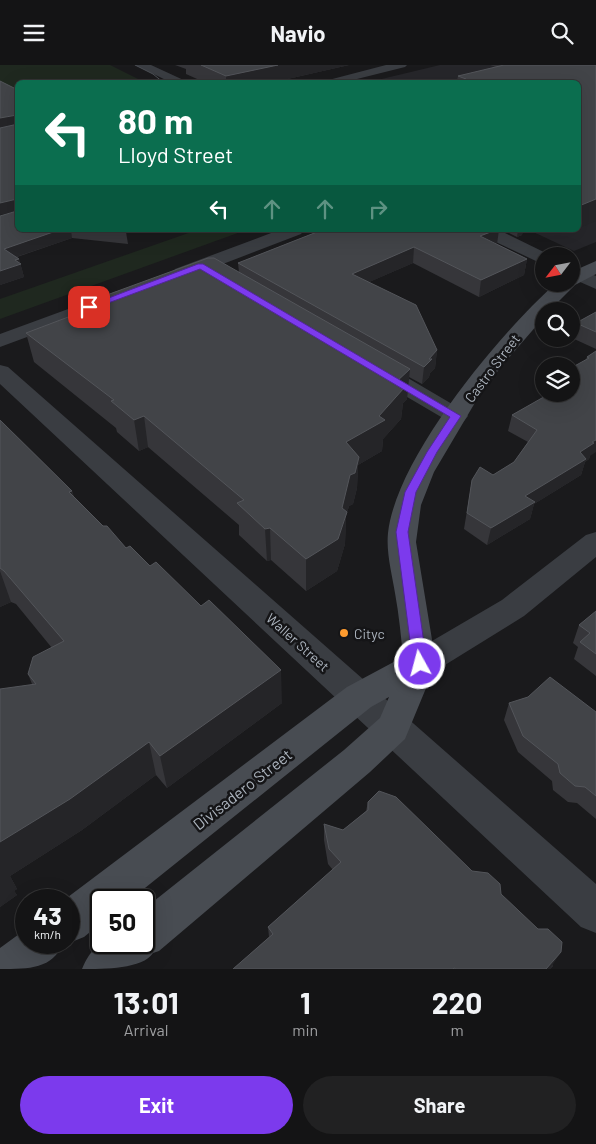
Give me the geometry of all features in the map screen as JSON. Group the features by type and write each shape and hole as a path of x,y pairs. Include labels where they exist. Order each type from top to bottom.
{"main road":[{"name":"Castro Street","path":"580,274 596,267"},
{"name":"Castro Street","path":"420,664 402,532 411,492 432,452 456,416 519,331 557,293"},
{"name":"Divisadero Street","path":"80,913 359,697 420,664"},
{"path":"155,927 357,761 393,728 420,664"},
{"path":"8,969 28,954"},
{"path":"104,969 122,954"}],"street":[{"path":"141,65 177,80"},
{"path":"336,80 401,65"},
{"path":"165,279 290,232"},
{"path":"490,232 535,254"},
{"path":"200,266 219,277"},
{"path":"580,280 596,283"},
{"path":"0,341 139,289"},
{"path":"362,361 456,416"},
{"name":"Waller Street","path":"0,372 596,912"},
{"name":"Divisadero Street","path":"420,664 513,608 596,542"}],"shaded area":[{"path":"0,65 110,65 140,80 15,80 15,98 0,90"},
{"path":"440,65 596,65 596,242 580,249 580,247 565,247 533,232 581,232 581,80 378,80"},
{"path":"191,232 240,232 0,319 0,299"}],"building":[{"path":"201,65 278,65 226,76"},
{"path":"504,65 596,65 596,199 581,205 581,80 462,80 466,79 458,76"},
{"path":"0,81 15,88 15,115 0,118"},
{"path":"15,125 15,199 0,203 0,128"},
{"path":"15,212 15,232 53,232 4,249 19,259 15,260 21,264 0,271 0,216"},
{"path":"317,232 491,232 480,236 527,259 481,280 414,247 352,274 416,305 437,350 424,367 238,263"},
{"path":"208,258 214,258 410,369 395,383 404,388 379,416 385,420 346,442 359,457 355,473 350,475 342,508 347,512 338,539 306,559 270,528 265,529 237,503 244,500 144,416 134,420 111,401 114,400 26,333 92,308 85,303"},
{"path":"596,312 596,332 580,325 580,321"},
{"path":"596,351 596,440 580,452 586,459 525,496 535,502 491,528 467,513 472,480 480,467 493,475 514,462 537,430 512,415 535,402 580,402 580,363 589,358 587,357"},
{"path":"0,420 72,491 69,492 103,526 107,526 126,548 130,546 150,566 156,562 201,606 209,600 281,670 160,756 149,742 70,799 0,842 0,689 36,684 28,674 33,657 64,641 0,568"},
{"path":"596,611 596,654 580,642 590,633 579,625"},
{"path":"550,677 596,712 596,796 585,787 575,786 560,773 558,764 523,736 509,703 528,697"},
{"path":"379,791 396,797 472,871 488,873 500,884 501,894 538,929 548,929 562,942 561,952 546,969 233,969 273,934 268,927 341,862 329,849 324,824 343,830 368,810 368,802"}],"tram line":[{"path":"135,65 160,80"}],"place":[{"name":"Cityc","path":"344,633"}],"route":[{"path":"89,307 200,266 456,416 432,452 411,492 402,532 403,554 414,611 420,664"}]}
